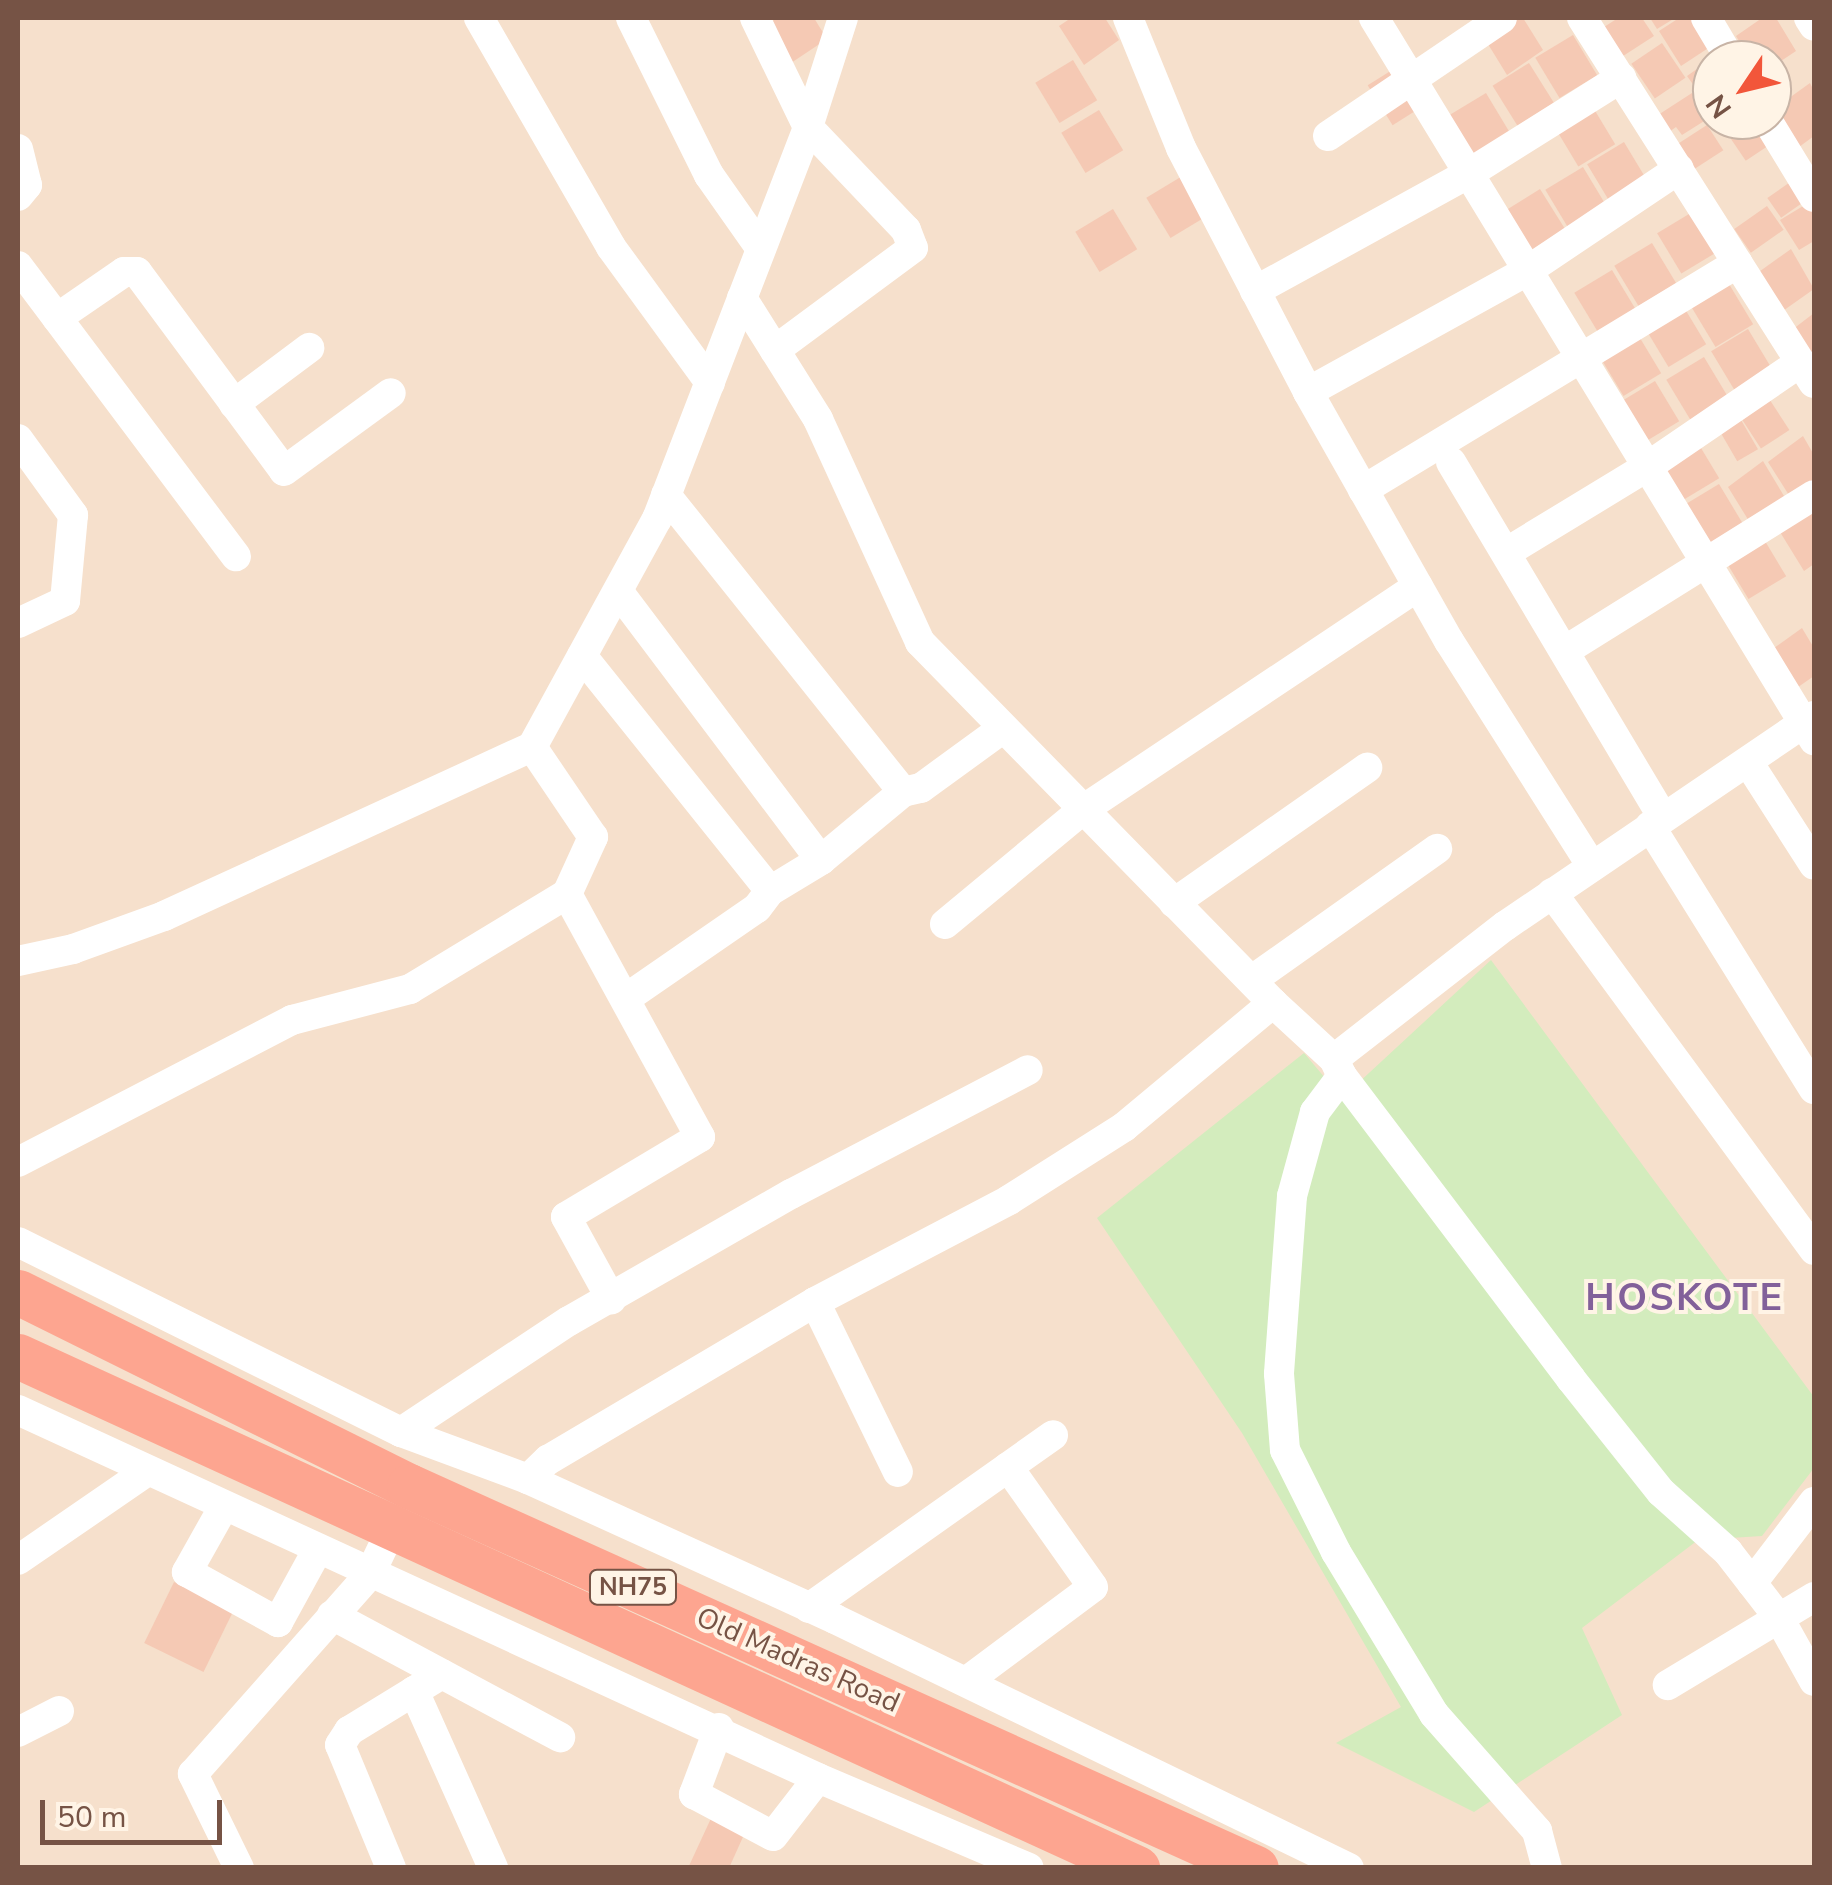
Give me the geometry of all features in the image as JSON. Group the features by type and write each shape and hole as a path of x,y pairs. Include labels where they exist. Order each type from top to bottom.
{"highway":[{"name":"Old Madras Road","path":"18,1292 409,1486 1251,1851"},
{"name":"Old Madras Road","path":"18,1356 391,1530 1137,1868"}],"street":[{"path":"478,18 612,247 710,383"},
{"path":"632,18 709,175 761,249"},
{"path":"755,18 808,127 906,230 913,248 775,350"},
{"path":"18,961 74,948 164,916 532,747 666,495 808,127 842,18"},
{"path":"1128,18 1180,148 1308,392 1418,586 1592,866"},
{"path":"1374,18 1706,563 1811,727 1748,762 1552,893 1338,1067 1315,1112 1292,1196 1279,1374 1285,1450 1336,1552 1434,1714 1537,1830 1548,1868"},
{"path":"1328,136 1502,18"},
{"path":"1507,552 1808,372 1582,18"},
{"path":"1706,18 1719,40"},
{"path":"1809,18 1814,26"},
{"path":"1255,290 1468,174 1621,78"},
{"path":"1779,140 1814,197"},
{"path":"18,149 27,185 18,196"},
{"path":"1308,392 1527,271 1679,170"},
{"path":"1363,490 1738,263"},
{"path":"18,266 236,556"},
{"path":"57,318 124,272 137,272 284,472 391,393"},
{"path":"742,298 818,420 920,642 1082,811 1338,1067 1662,1492 1728,1552 1752,1582 1779,1618 1814,1681"},
{"path":"234,404 309,348"},
{"path":"18,439 73,515 65,601 18,623"},
{"path":"1451,462 1566,650 1656,822 1814,1089"},
{"path":"666,495 903,792"},
{"path":"1566,650 1814,495"},
{"path":"945,924 1082,811 1418,586"},
{"path":"618,591 821,860"},
{"path":"582,656 770,891"},
{"path":"625,999 756,908 770,891 821,860 903,792 921,788 1002,728"},
{"path":"18,1162 292,1020 410,990 567,894 593,838 532,747"},
{"path":"1748,762 1814,866"},
{"path":"1174,903 1367,768"},
{"path":"1252,980 1437,849"},
{"path":"1552,893 1814,1250"},
{"path":"567,894 700,1137 566,1217 610,1299"},
{"path":"528,1479 548,1460 816,1302 1009,1200 1124,1127 1272,1004"},
{"path":"401,1432 569,1321 791,1194 1028,1070"},
{"path":"18,1242 401,1432 528,1479 967,1682 1251,1851 1350,1868"},
{"path":"816,1302 898,1472"},
{"path":"18,1410 370,1574 719,1728 818,1778 1029,1868"},
{"path":"809,1608 1053,1435"},
{"path":"967,1682 1092,1587 1008,1467"},
{"path":"18,1560 146,1472"},
{"path":"1752,1582 1814,1502"},
{"path":"224,1506 187,1572 278,1622 318,1549"},
{"path":"239,1868 193,1774 370,1574 391,1530"},
{"path":"1668,1685 1814,1597"},
{"path":"332,1614 560,1737"},
{"path":"391,1868 340,1744 349,1730 442,1674"},
{"path":"414,1691 492,1868"},
{"path":"18,1732 59,1711"},
{"path":"719,1728 694,1794 773,1836 818,1778"}],"shaded area":[{"path":"18,18 1814,18 1814,1867 18,1867"}],"green space":[{"path":"1491,960 1814,1397 1814,1468 1762,1536 1698,1540 1582,1628 1622,1715 1474,1812 1336,1743 1401,1707 1242,1433 1097,1218 1304,1053 1342,1098"}],"building":[{"path":"777,18 814,18 827,39 791,63 767,25"},
{"path":"1071,18 1105,18 1119,40 1084,65 1059,26"},
{"path":"1509,18 1523,18 1543,50 1507,75 1483,36"},
{"path":"1618,18 1642,18 1654,36 1620,58 1601,29"},
{"path":"1650,18 1675,18 1657,29"},
{"path":"1679,18 1694,18 1709,40 1692,40 1692,59 1681,66 1659,31"},
{"path":"1762,18 1776,18 1789,40 1738,40 1736,36"},
{"path":"1573,35 1597,75 1559,98 1535,58"},
{"path":"1662,43 1685,78 1655,99 1631,64"},
{"path":"1073,60 1097,100 1059,123 1035,83"},
{"path":"1405,62 1430,102 1393,125 1368,85"},
{"path":"1529,63 1554,103 1517,126 1493,86"},
{"path":"1810,83 1814,91 1814,136 1799,147 1792,136 1792,96"},
{"path":"1486,93 1510,133 1472,156 1448,116"},
{"path":"1692,93 1692,129 1682,135 1676,127 1669,132 1658,115"},
{"path":"1591,104 1615,144 1578,166 1554,126"},
{"path":"1099,110 1123,150 1085,173 1061,133"},
{"path":"1692,135 1692,140 1717,140 1723,150 1694,169 1678,144"},
{"path":"1732,140 1771,140 1773,142 1746,161"},
{"path":"1624,142 1648,182 1611,204 1587,164"},
{"path":"1583,167 1607,207 1569,230 1545,190"},
{"path":"1184,175 1208,215 1170,238 1146,198"},
{"path":"1796,178 1810,198 1781,218 1767,198"},
{"path":"1540,189 1565,229 1528,252 1503,212"},
{"path":"1808,203 1814,213 1814,241 1799,250 1780,220"},
{"path":"1767,206 1784,230 1751,253 1734,229"},
{"path":"1113,209 1137,249 1099,272 1075,232"},
{"path":"1694,211 1718,251 1681,273 1657,233"},
{"path":"1652,243 1676,283 1638,306 1614,266"},
{"path":"1791,249 1814,289 1780,313 1756,274"},
{"path":"1612,270 1636,310 1598,333 1574,293"},
{"path":"1729,284 1753,324 1715,347 1691,307"},
{"path":"1682,304 1706,344 1668,367 1644,327"},
{"path":"1814,313 1814,370 1788,333"},
{"path":"1748,329 1772,369 1735,391 1711,351"},
{"path":"1637,333 1661,373 1623,396 1599,356"},
{"path":"1704,357 1728,397 1690,420 1666,380"},
{"path":"1655,381 1679,421 1641,444 1617,404"},
{"path":"1766,394 1789,430 1761,449 1737,413"},
{"path":"1737,413 1758,449 1737,461 1716,425"},
{"path":"1803,436 1814,455 1814,485 1792,500 1768,462"},
{"path":"1695,438 1719,478 1681,501 1657,461"},
{"path":"1763,461 1787,501 1752,526 1728,487"},
{"path":"1719,484 1743,524 1705,547 1681,507"},
{"path":"1814,508 1814,564 1804,571 1780,532"},
{"path":"1762,536 1786,576 1748,599 1724,559"},
{"path":"1802,628 1814,648 1814,676 1791,692 1767,653"},
{"path":"174,1582 233,1611 204,1672 144,1643"},
{"path":"719,1801 752,1817 729,1868 688,1868"}],"district":[{"name":"HOSKOTE","path":"1685,1298"}]}
